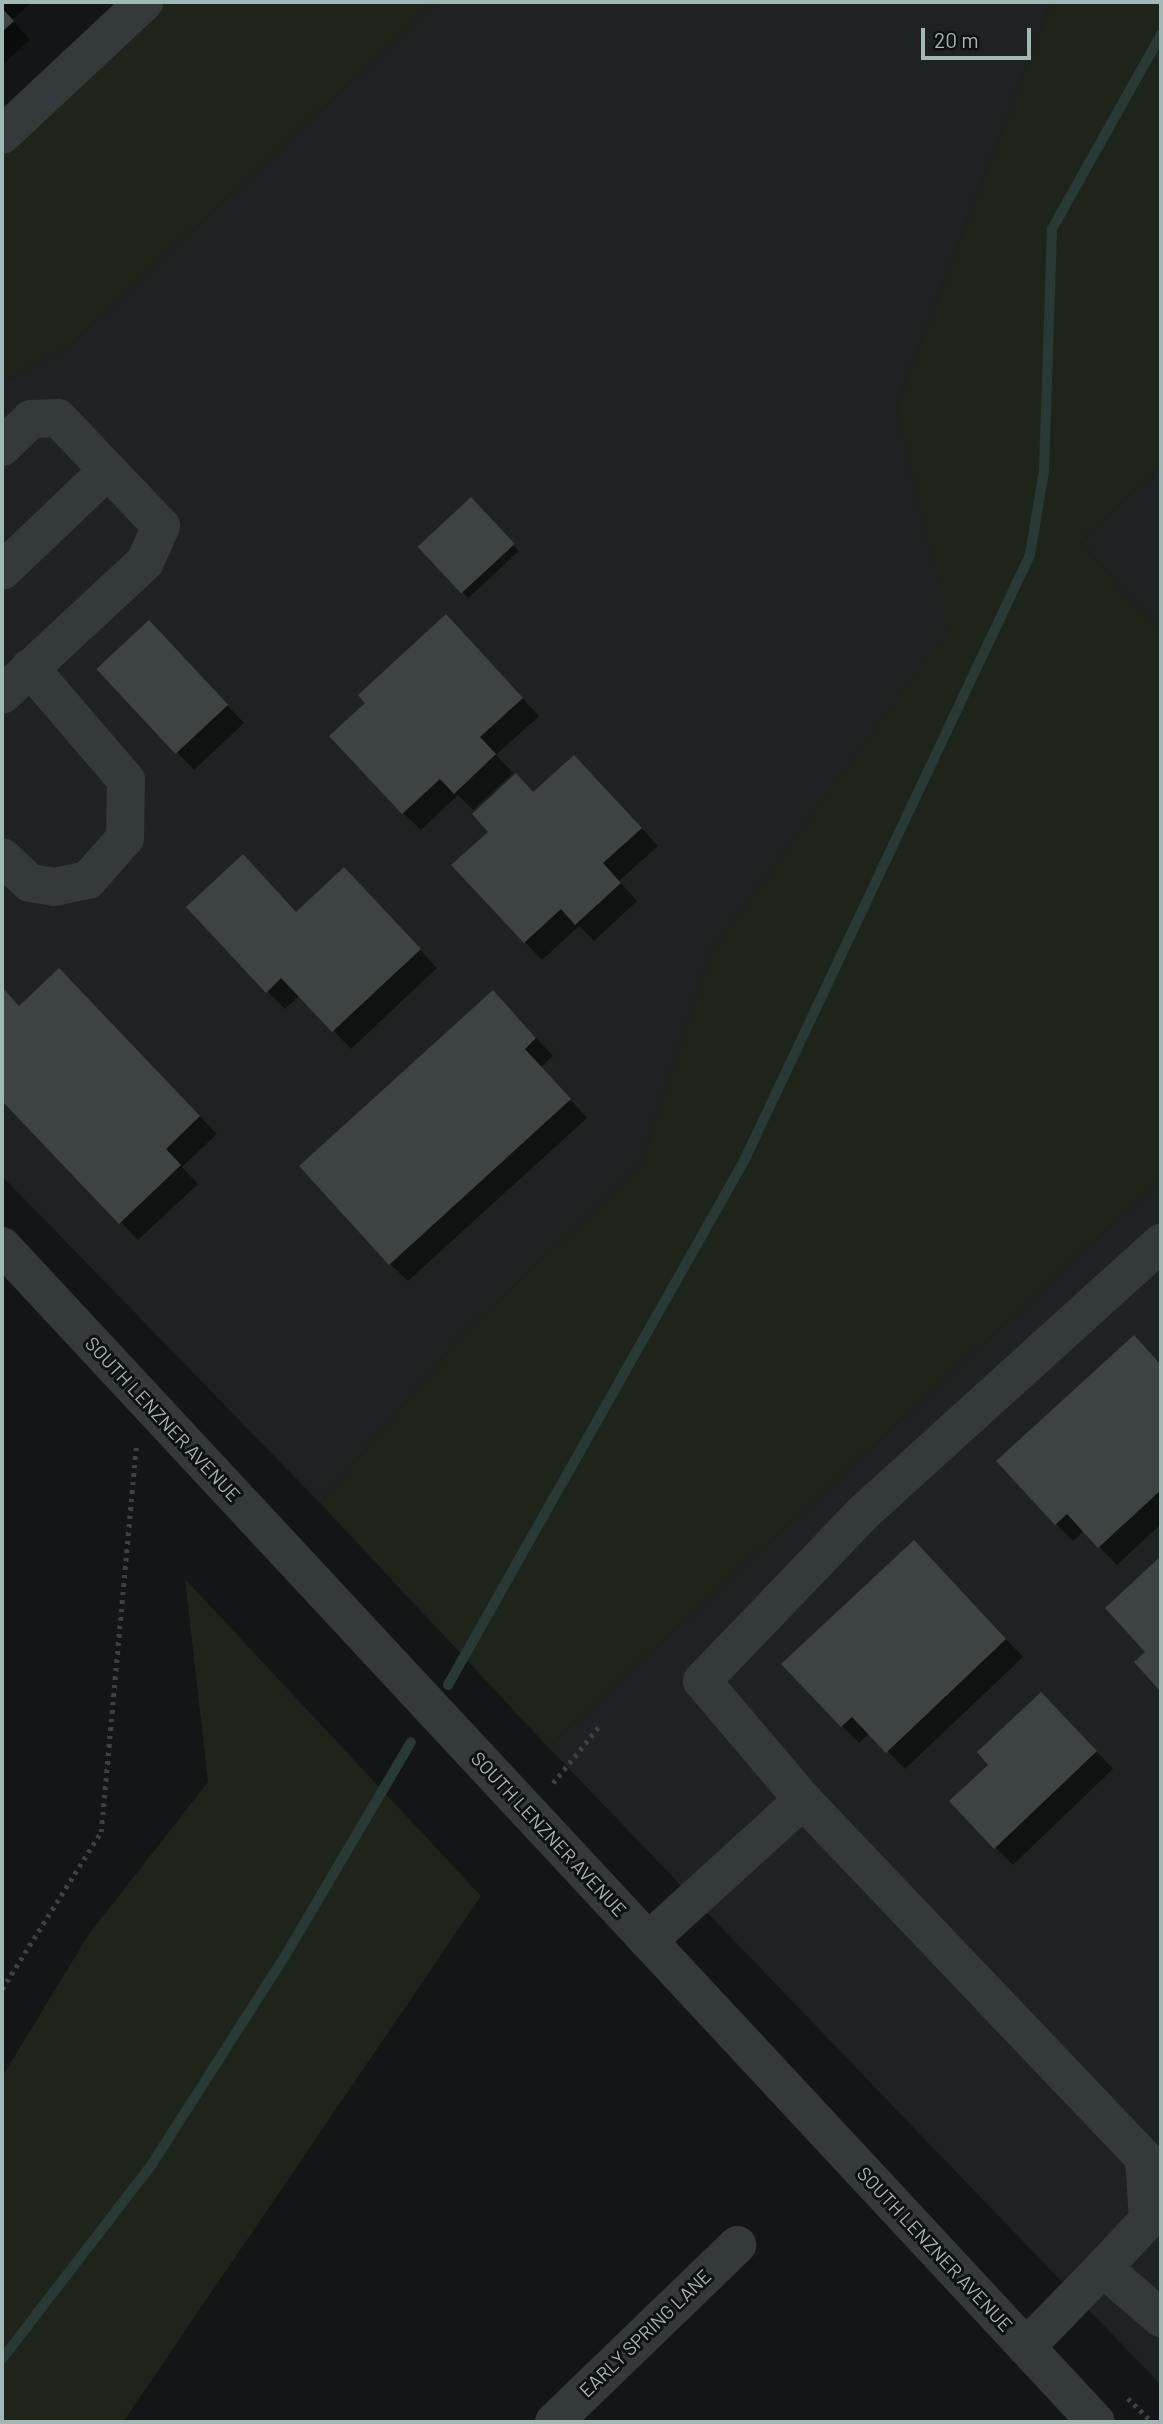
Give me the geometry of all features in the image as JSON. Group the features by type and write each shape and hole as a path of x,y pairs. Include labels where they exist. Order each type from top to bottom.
{"street":[{"path":"2,135 145,2"},
{"path":"2,447 31,419 58,418 161,526 145,562 2,695"},
{"path":"2,571 108,470"},
{"path":"2,857 30,883 54,887 88,880 108,865 125,838 125,780 30,668"},
{"path":"1026,2347 1148,2220 1144,2158 803,1800 702,1681 863,1513 1161,1243"},
{"name":"SOUTH LENZNER AVENUE","path":"2,1246 1096,2422"},
{"path":"648,1941 803,1800"},
{"name":"EARLY SPRING LANE","path":"554,2422 737,2245"},
{"path":"1103,2268 1161,2318"}],"path":[{"path":"2,1989 101,1832 141,1395"}],"shaded area":[{"path":"164,2 436,2 67,348 2,383 2,154"},
{"path":"436,2 1051,2 896,407 949,629 711,952 641,1163 458,1340 320,1503 2,1176 2,383 67,348"},
{"path":"1051,2 1161,2 1161,465 1080,542 1161,631 1161,1179 548,1747 320,1503 458,1340 641,1163 711,952 948,629 896,407"},
{"path":"1161,465 1161,631 1080,542"},
{"path":"1161,1179 1161,2385 548,1747"},
{"path":"185,1579 481,1896 123,2422 2,2422 2,2077 89,1934 208,1782"}],"building":[{"path":"2,8 14,21 2,32"},
{"path":"471,497 515,544 461,594 418,547"},
{"path":"446,614 523,698 480,737 496,754 454,794 440,779 402,814 329,736 365,703 358,695"},
{"path":"149,620 228,705 175,754 96,669"},
{"path":"574,755 642,828 603,863 621,883 575,925 561,909 524,943 451,865 488,832 472,814 516,773 533,792"},
{"path":"243,854 296,912 344,867 421,949 332,1032 281,978 266,993 186,907"},
{"path":"59,968 200,1116 166,1149 181,1165 119,1224 2,1101 2,987 19,1006"},
{"path":"493,990 536,1038 525,1049 571,1099 389,1265 299,1166"},
{"path":"1134,1335 1161,1365 1161,1490 1098,1548 1067,1514 1055,1525 996,1461"},
{"path":"914,1540 1006,1639 886,1753 852,1717 841,1727 781,1664"},
{"path":"1161,1556 1161,1692 1134,1662 1145,1652 1105,1608"},
{"path":"1041,1692 1097,1751 994,1849 949,1801 988,1765 977,1752"}],"waterway":[{"path":"448,1685 744,1161 1030,555 1044,470 1052,229 1161,35"},
{"path":"2,2359 152,2164 285,1956 411,1742"}]}
